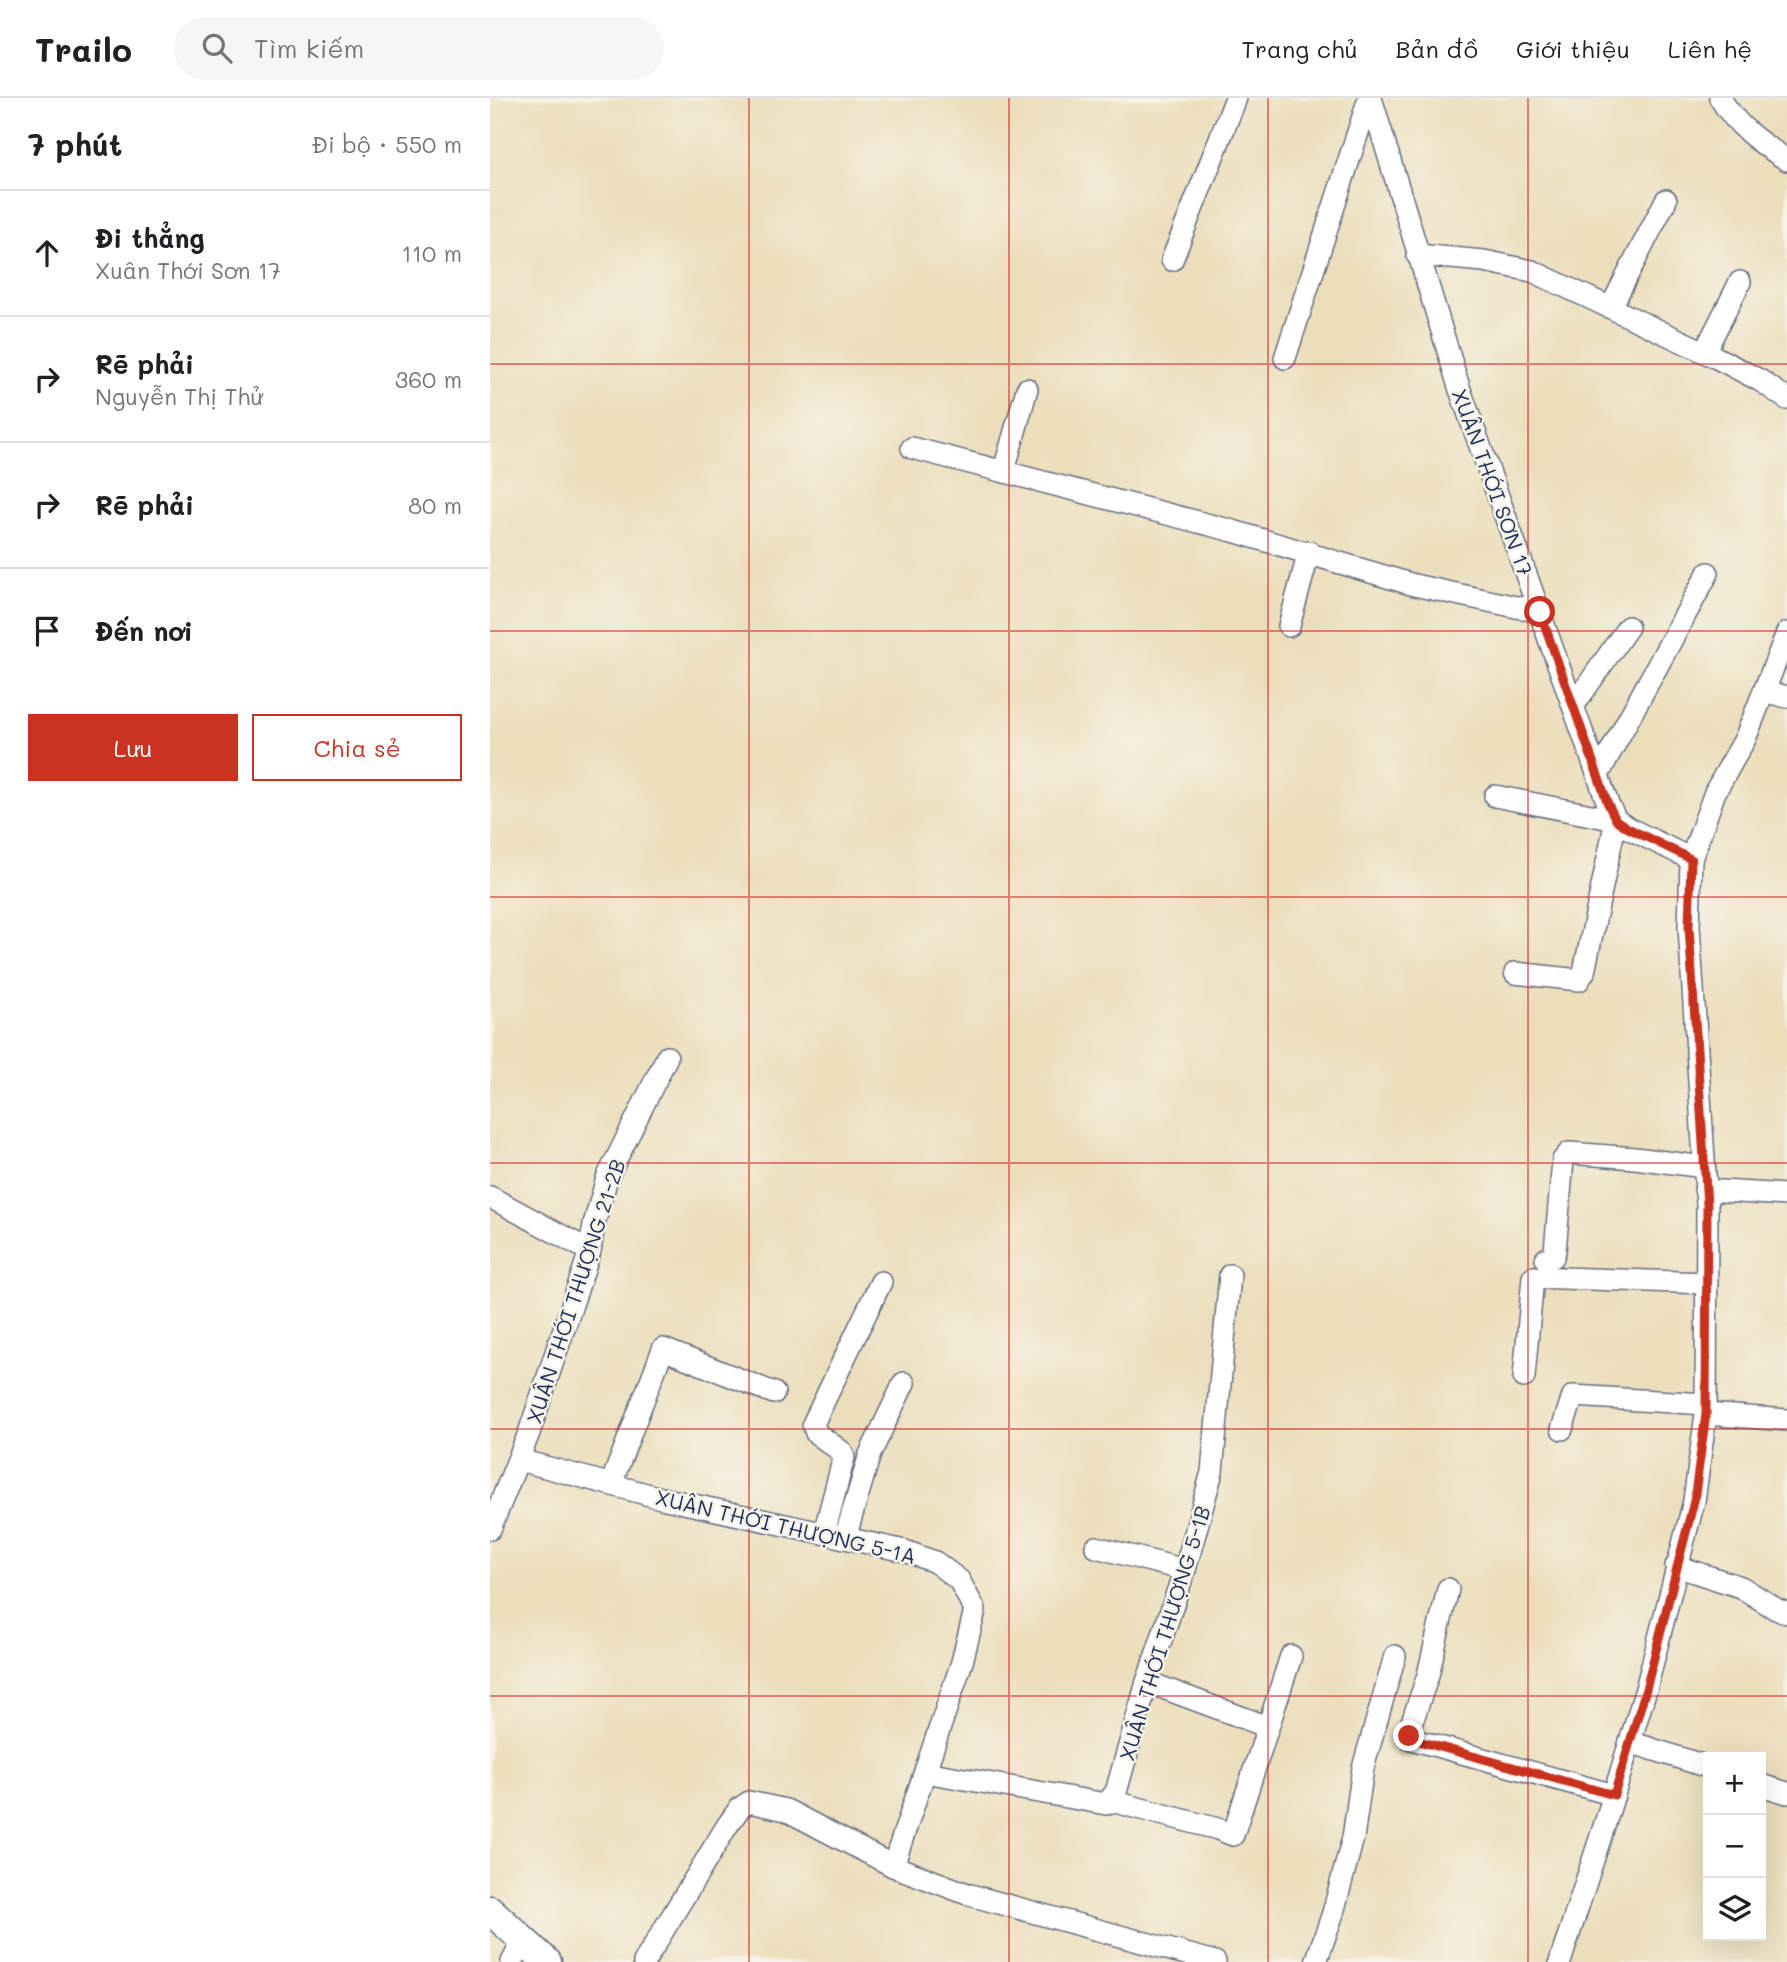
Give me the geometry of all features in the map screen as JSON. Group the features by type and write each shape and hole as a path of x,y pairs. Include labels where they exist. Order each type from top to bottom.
{"main road":[{"path":"490,1910 517,1952 547,1962"}],"street":[{"path":"1172,260 1236,98"},
{"path":"1285,358 1370,98"},
{"name":"XUÂN THỚI SƠN 17","path":"1370,98 1459,387 1616,820"},
{"path":"1720,98 1731,116 1746,132 1787,160"},
{"path":"1611,307 1665,200"},
{"path":"1417,255 1484,261 1532,271 1705,351 1761,381 1787,399"},
{"path":"1705,351 1741,282"},
{"path":"1004,470 1027,389"},
{"path":"912,448 1309,552 1414,585 1540,612"},
{"path":"1289,626 1309,552"},
{"path":"1598,775 1707,573"},
{"path":"1574,705 1628,627"},
{"path":"1560,1962 1646,1689 1694,1501 1706,1409 1706,1190 1689,927 1691,859 1715,792 1745,738 1787,634"},
{"path":"1764,691 1787,697"},
{"path":"1495,796 1616,820 1691,859"},
{"path":"1515,973 1579,980 1584,972 1616,820"},
{"name":"XUÂN THỚI THƯỢNG 21-2B","path":"490,1529 519,1460 590,1251 594,1224 607,1178 667,1057"},
{"path":"1546,1259 1553,1257 1555,1251 1563,1160 1569,1153 1704,1167"},
{"path":"1706,1190 1787,1195"},
{"path":"490,1197 590,1251"},
{"name":"XUÂN THỚI THƯỢNG 5-1B","path":"1111,1801 1185,1570 1212,1472 1230,1275"},
{"path":"1524,1377 1533,1277 1707,1283"},
{"path":"824,1533 845,1457 816,1433 813,1423 881,1282"},
{"path":"611,1484 663,1349 774,1393"},
{"path":"845,1538 870,1454 904,1382"},
{"path":"1562,1429 1573,1396 1787,1420"},
{"name":"XUÂN THỚI THƯỢNG 5-1A","path":"519,1460 662,1498 905,1551 935,1562 959,1580 975,1610 962,1662 893,1866"},
{"path":"1096,1547 1185,1570"},
{"path":"1676,1566 1741,1587 1787,1613"},
{"path":"1448,1589 1428,1675 1409,1731 1411,1739 1614,1795"},
{"path":"925,1772 1106,1804 1111,1801 1233,1835 1291,1656"},
{"path":"1315,1962 1333,1913 1353,1838 1363,1768 1395,1656"},
{"path":"1147,1682 1268,1727"},
{"path":"1630,1742 1703,1765"},
{"path":"1766,1787 1787,1793"},
{"path":"644,1962 727,1826 739,1809 750,1802 786,1810 893,1866 970,1895 1215,1962"}],"route":[{"path":"1409,1736 1411,1739 1614,1795 1646,1689 1694,1501 1706,1414 1707,1205 1689,927 1691,859 1616,820 1540,612"}]}
